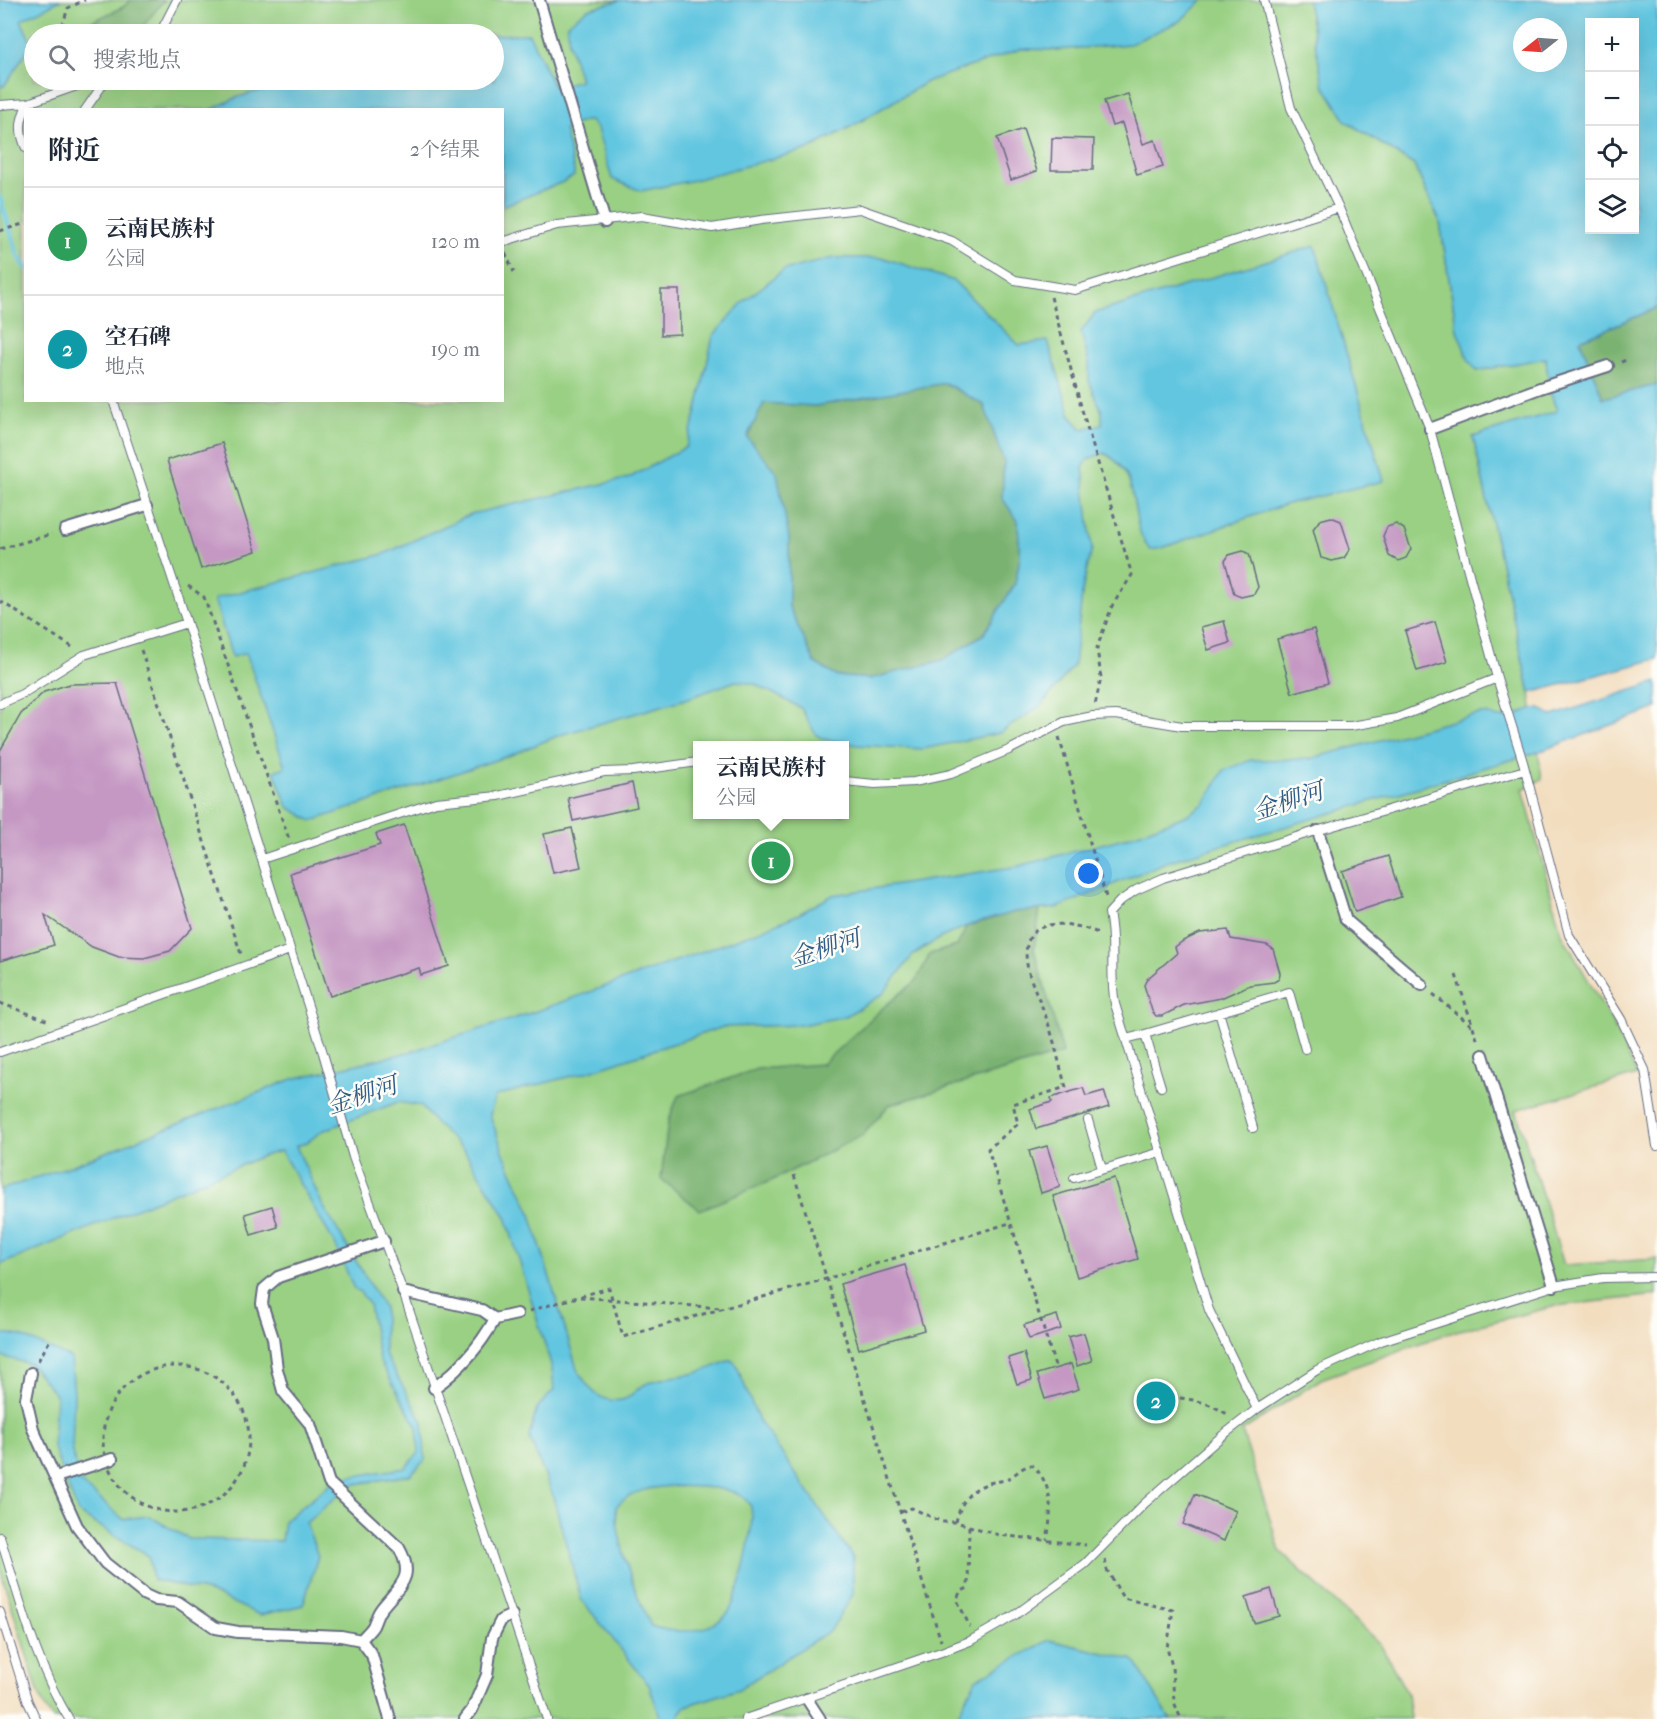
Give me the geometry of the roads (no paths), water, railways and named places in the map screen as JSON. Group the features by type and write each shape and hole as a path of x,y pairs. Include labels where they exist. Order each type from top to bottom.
{"street":[{"path":"539,0 605,222"},
{"path":"1430,429 1540,388 1608,366"},
{"path":"65,530 147,505"},
{"path":"1318,831 1346,920 1422,985"},
{"path":"1482,1055 1554,1286"},
{"path":"361,1640 374,1625 380,1610 403,1583 407,1570 405,1558 399,1548 328,1483 310,1424 283,1391 277,1369 273,1338 262,1304 264,1288 278,1278 384,1241"},
{"path":"403,1292 482,1310 495,1319 517,1314"},
{"path":"434,1388 450,1376 485,1337 495,1319"},
{"path":"31,1373 26,1399 33,1429 58,1476 77,1526 105,1563 145,1595 156,1600 178,1602 216,1628 238,1632 341,1636 361,1640 372,1655 390,1719"},
{"path":"58,1476 109,1460"},
{"path":"465,1719 472,1710 487,1675 492,1638 501,1620 512,1615"},
{"path":"807,1699 820,1719"}],"lane":[{"path":"165,24 177,0"},
{"path":"1264,0 1291,108 1339,208 1430,429 1569,935 1621,1018 1645,1070 1657,1146"},
{"path":"3,105 28,103 65,90"},
{"path":"86,108 99,90"},
{"path":"26,108 28,103"},
{"path":"24,111 20,119 21,138 24,144"},
{"path":"504,243 557,225 605,222 642,216 712,228 860,209 952,241 1015,280 1075,290 1339,208"},
{"path":"114,402 187,623 323,1053 353,1157 403,1292 547,1719"},
{"path":"0,704 22,694 84,655 187,623"},
{"path":"849,781 875,784 914,782 951,774 1009,750 1064,722 1093,716 1116,715 1182,726 1351,726 1397,718 1497,678"},
{"path":"261,859 436,802 498,796 604,772 633,771 693,763"},
{"path":"1257,1409 1209,1310 1126,1039 1111,984 1113,939 1109,913 1120,901 1136,890 1163,878 1524,766"},
{"path":"0,1052 290,950"},
{"path":"1126,1039 1288,992 1305,1049"},
{"path":"1219,1012 1253,1128"},
{"path":"1145,1034 1161,1087"},
{"path":"1088,1120 1102,1169"},
{"path":"1074,1178 1161,1152"},
{"path":"745,1719 944,1651 974,1639 1015,1615 1085,1564 1144,1504 1238,1423 1317,1370 1381,1341 1554,1286 1603,1278 1657,1277"},
{"path":"0,1537 38,1659 53,1692 69,1719"},
{"path":"0,1612 28,1702 36,1719"}],"water":[{"path":"0,0 61,0 21,20 24,27 24,56 4,86 0,87"},
{"path":"621,0 1203,0 1180,21 1130,44 1057,50 1021,49 928,81 809,149 694,180 641,191 612,179 597,129 590,121 564,129 574,176 504,206 504,108 214,108 238,97 263,90 504,90 504,35 529,34 554,87 580,80 569,43 567,24 588,9"},
{"path":"1307,0 1657,0 1657,308 1580,340 1603,398 1657,385 1657,659 1530,693 1473,437 1557,411 1549,389 1546,358 1477,371 1469,361 1457,330 1440,222 1414,165 1346,121 1323,84"},
{"path":"1315,246 1384,481 1287,504 1162,548 1150,550 1138,526 1130,485 1125,473 1117,462 1104,453 1088,459 1083,468 1092,549 1083,586 1074,665 1042,705 1000,733 923,749 857,745 849,744 849,741 823,739 816,735 801,708 755,684 736,681 686,699 560,735 511,755 312,821 288,807 274,771 285,767 246,653 232,657 214,599 384,554 471,514 629,478 686,447 696,414 713,336 744,301 784,270 834,258 884,258 954,281 1019,345 1048,341 1071,417 1082,429 1102,424 1102,412 1089,381 1089,363 1081,332 1095,313","holes":["945,383 984,405 1004,462 1002,498 1018,521 1020,558 1015,584 984,634 943,660 870,679 836,676 815,663 789,607 789,538 777,473 747,437 764,403 815,406"]},
{"name":"金柳河","path":"1657,682 1657,708 1538,752 1169,861 1057,908 1014,912 967,926 938,939 913,955 883,994 846,1016 801,1025 723,1027 587,1072 495,1096 490,1115 504,1154 530,1211 577,1369 586,1384 599,1396 610,1400 623,1400 652,1381 696,1373 731,1360 736,1364 758,1419 853,1557 853,1594 831,1630 739,1689 686,1706 679,1715 680,1719 661,1719 649,1685 581,1599 552,1493 529,1437 537,1408 554,1390 552,1368 506,1217 464,1150 436,1124 421,1106 398,1102 322,1131 306,1143 296,1146 323,1206 384,1308 384,1353 423,1422 425,1460 410,1475 350,1485 306,1523 318,1556 303,1605 260,1615 209,1592 153,1580 149,1556 78,1513 53,1447 56,1395 30,1364 0,1356 0,1333 21,1336 71,1358 74,1394 72,1451 80,1482 123,1519 149,1516 189,1539 281,1541 284,1521 336,1479 405,1468 419,1453 417,1427 379,1360 369,1304 360,1292 354,1289 336,1246 281,1151 263,1156 0,1265 0,1190 73,1165 293,1079 409,1052 534,1012 759,931 799,914 833,895 1019,866 1124,838 1185,816 1204,804 1224,770 1251,760 1309,759 1479,714 1507,718 1538,709 1552,716","holes":["676,1486 718,1488 734,1492 748,1502 751,1513 745,1560 737,1593 728,1613 712,1625 681,1631 651,1626 628,1568 616,1507 629,1496 643,1490"]},
{"path":"1049,1640 1134,1660 1170,1719 959,1719 957,1716 976,1679"}],"waterway":[{"path":"0,198 18,255 24,265"}],"place":[{"name":"云南民族村","path":"771,861"},
{"name":"空石碑","path":"1156,1401"}]}
